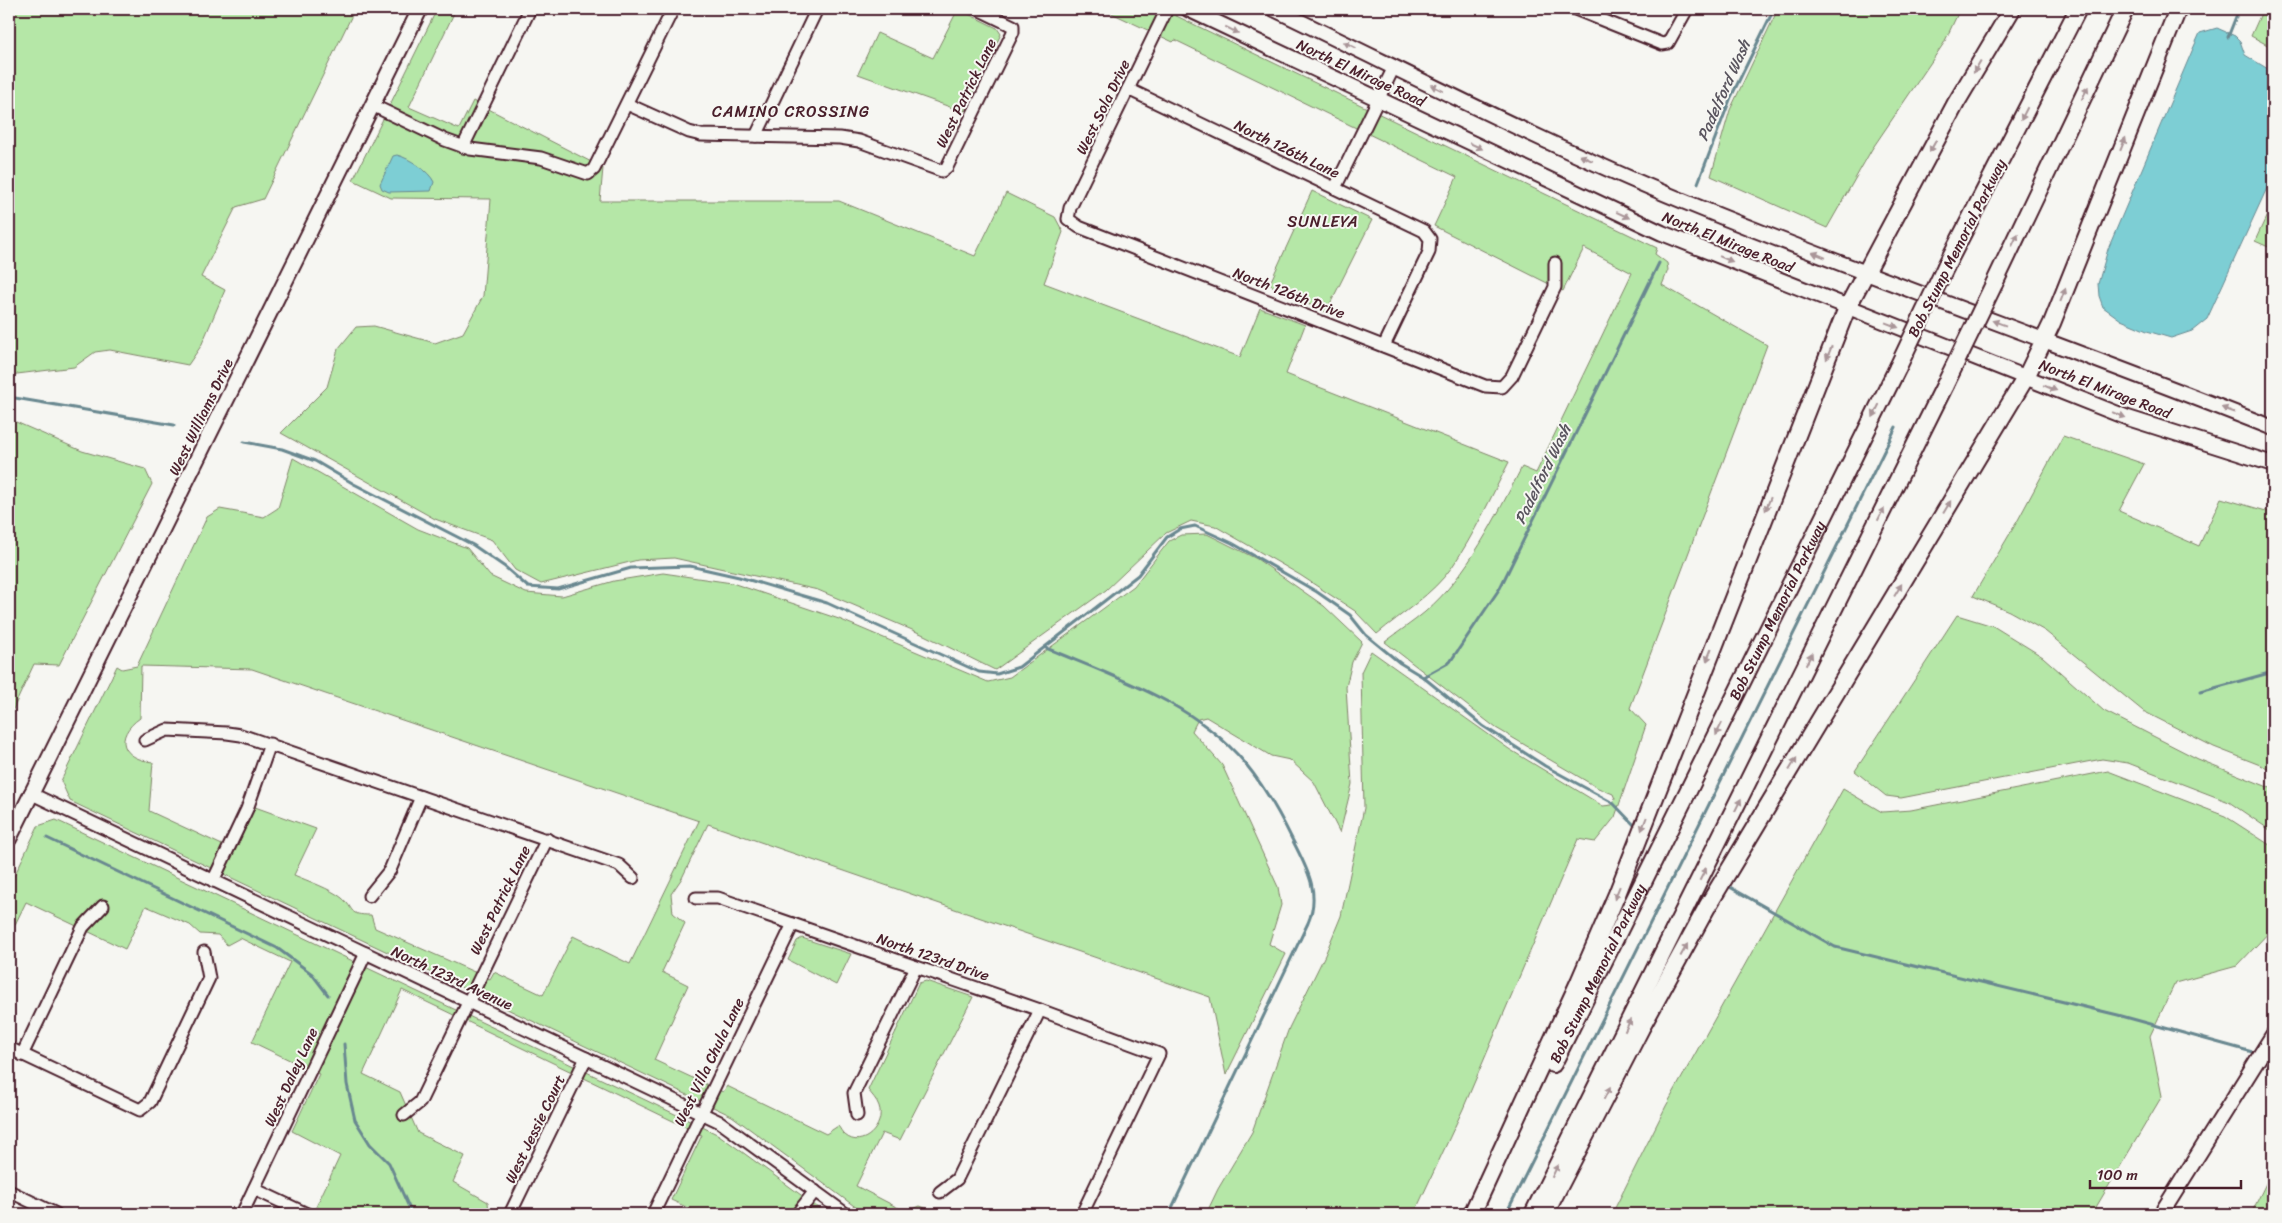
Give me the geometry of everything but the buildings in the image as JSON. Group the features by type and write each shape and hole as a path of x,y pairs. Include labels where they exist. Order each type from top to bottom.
{"highway":[{"path":"1472,1214 1579,982 1635,847 1847,308 1956,103 2012,9"},
{"name":"Bob Stump Memorial Parkway","path":"1479,1214 1898,367 1946,266 2078,9"},
{"path":"1533,1214 1716,849 1994,284 2125,9"},
{"path":"1545,1214 1641,1028 1708,907 2026,377 2044,340 2178,9"}],"main road":[{"name":"West Williams Drive","path":"9,839 30,793 189,478 420,9"},
{"name":"North El Mirage Road","path":"1188,9 1647,226 1847,308 2128,418 2273,464"},
{"name":"North El Mirage Road","path":"1274,9 1544,139 1681,200 1864,273 2273,428"},
{"path":"2161,1214 2273,1035"}],"street":[{"path":"463,147 530,9"},
{"path":"372,105 463,147 542,158 588,174 594,169 673,9"},
{"path":"626,104 696,134 756,136 817,9"},
{"name":"West Patrick Lane","path":"756,136 851,140 942,171 947,167 1013,32 1013,26 978,9"},
{"name":"West Sola Drive","path":"1068,219 1070,208 1167,9"},
{"path":"1575,9 1662,44 1668,43 1687,9"},
{"path":"1334,188 1394,67"},
{"name":"North 126th Lane","path":"1128,89 1424,231 1430,239 1429,252 1384,346"},
{"name":"North 126th Drive","path":"1068,219 1088,231 1485,386 1502,387 1512,376 1555,287 1555,263"},
{"path":"145,740 166,730 228,733 270,744 619,864 633,878"},
{"path":"212,881 247,809 270,744"},
{"name":"North 123rd Avenue","path":"30,793 702,1112 734,1130 846,1214"},
{"path":"369,896 390,870 421,797"},
{"name":"West Patrick Lane","path":"404,1115 420,1102 547,839"},
{"name":"North 123rd Drive","path":"696,898 718,898 1040,1010 1159,1054 1082,1214"},
{"path":"22,1055 84,927 102,906"},
{"name":"West Villa Chula Lane","path":"653,1214 793,924"},
{"path":"9,1048 140,1110 150,1102 209,978 204,952"},
{"name":"West Daley Lane","path":"242,1214 366,953"},
{"path":"857,1115 854,1093 916,967"},
{"path":"940,1192 957,1179 1040,1010"},
{"name":"West Jessie Court","path":"510,1214 586,1058"},
{"path":"254,1189 307,1214"},
{"path":"9,1191 56,1214"},
{"path":"797,1214 815,1191"}],"green space":[{"path":"9,9 355,9 263,199 236,207 201,277 225,290 201,346 188,365 110,350 95,352 74,367 9,375"},
{"path":"437,9 456,9 409,107 459,129 473,101 603,168 600,201 839,201 975,256 1006,193 1055,217 1063,232 1044,283 1240,357 1260,308 1305,325 1286,374 1509,462 1475,529 1452,567 1427,595 1377,634 1355,611 1300,575 1215,526 1191,521 1166,533 1106,590 995,670 924,635 818,590 674,558 638,560 541,584 515,570 492,540 435,519 281,433 327,387 338,349 356,327 374,326 435,343 463,333 483,296 491,199 391,198 353,180"},
{"path":"958,9 997,28 1001,34 964,112 858,74 877,33 933,58"},
{"path":"1103,9 1162,9 1657,248 1655,254 1667,263 1668,270 1662,285 1767,345 1630,708 1646,725 1615,817 1595,842 1578,839 1463,1109 1414,1214 1206,1214 1218,1189 1252,1132 1289,1028 1325,955 1341,916 1364,808 1361,672 1371,651 1509,749 1603,806 1612,805 1615,799 1613,794 1598,788 1496,728 1385,642 1425,612 1455,580 1480,544 1522,467 1536,473 1632,273 1584,248 1563,291 1434,226 1457,177 1175,40 1173,42"},
{"path":"1778,9 1960,9 1944,43 1872,149 1827,228 1711,176 1730,110"},
{"path":"2263,9 2273,9 2273,48 2251,36"},
{"path":"1312,191 1372,220 1326,312 1276,290 1270,283"},
{"path":"2273,202 2273,249 2255,241"},
{"path":"9,419 82,451 145,469 152,484 59,665 34,664 9,718"},
{"path":"2063,436 2144,464 2119,511 2199,546 2221,498 2273,513 2273,770 2214,747 2143,711 2045,631 2009,611 1973,596 2018,520"},
{"path":"293,458 418,529 467,548 490,576 526,593 562,596 614,581 663,573 732,583 839,619 988,682 1010,677 1134,586 1169,541 1181,535 1207,534 1257,559 1324,606 1362,642 1352,662 1346,687 1352,784 1340,833 1314,782 1290,760 1271,756 1206,717 1198,719 1192,731 1222,765 1278,887 1281,905 1269,944 1286,954 1226,1075 1210,997 708,824 682,878 671,894 673,913 685,923 662,972 688,985 654,1060 723,1092 727,1086 826,1134 838,1126 845,1135 858,1140 871,1134 879,1121 879,1106 868,1090 919,983 926,981 973,997 900,1140 882,1133 856,1186 906,1212 920,1206 930,1210 931,1214 865,1214 732,1116 70,801 61,781 117,666 122,669 137,666 207,517 220,509 264,517 278,508","holes":["141,666 252,669 699,821 630,964 573,936 543,995 494,972 490,979 375,928 371,915 355,913 342,898 319,885 294,875 316,829 255,807 235,851 149,811 153,762 134,757 128,752 124,739 126,732 140,718"]},
{"path":"1957,615 1993,626 2043,657 2104,711 2198,759 2273,789 2273,832 2229,802 2128,763 2102,759 1901,798 1886,796 1855,771"},
{"path":"2108,771 2225,816 2273,847 2273,928 2237,966 2175,983 2150,1036 2162,1096 2092,1214 1612,1214 1666,1106 1843,789 1882,812 1911,810"},
{"path":"56,820 719,1135 827,1214 803,1214 790,1208 786,1214 701,1214 671,1200 702,1135 402,990 363,1074 400,1092 418,1133 465,1156 453,1182 488,1202 489,1214 332,1214 316,1207 340,1156 292,1131 319,1074 252,1042 290,962 240,938 227,945 218,935 200,934 190,925 146,906 125,949 26,902 9,937 9,887 38,826"},
{"path":"802,938 851,954 836,985 788,960 797,941"},
{"path":"2273,1169 2273,1214 2251,1214"}],"water":[{"path":"2217,28 2235,36 2240,41 2245,55 2273,72 2273,175 2207,319 2192,331 2171,338 2147,331 2121,320 2103,307 2099,296 2098,284 2108,249 2200,33"},
{"path":"397,155 413,162 428,174 434,182 431,191 389,192 382,189 380,184 393,156"}],"waterway":[{"name":"Padelford Wash","path":"1698,183 1731,97 1774,9"},
{"path":"2228,37 2239,9"},
{"name":"Padelford Wash","path":"1423,677 1450,662 1500,588 1659,263"},
{"path":"9,397 174,425"},
{"path":"1506,1214 1896,427"},
{"path":"244,442 282,449 315,461 354,484 473,545 505,567 528,587 558,589 631,568 690,566 739,577 827,603 979,672 997,674 1019,667 1138,575 1167,537 1180,529 1195,526 1232,543 1317,592 1350,615 1366,635 1400,663 1423,677 1483,726 1545,766 1613,803 1635,826"},
{"path":"1046,648 1153,694 1203,724 1225,742 1245,763 1271,800 1298,851 1311,881 1313,901 1308,923 1169,1214"},
{"path":"2200,692 2273,672"},
{"path":"47,838 277,948 312,974 328,995"},
{"path":"1728,886 1835,947 2118,1015 2256,1053"},
{"path":"344,1044 347,1084 355,1120 370,1144 389,1163 412,1214"},
{"path":"2264,1056 2273,1058"}],"district":[{"name":"CAMINO CROSSING","path":"791,111"},
{"name":"SUNLEYA","path":"1323,221"}]}
